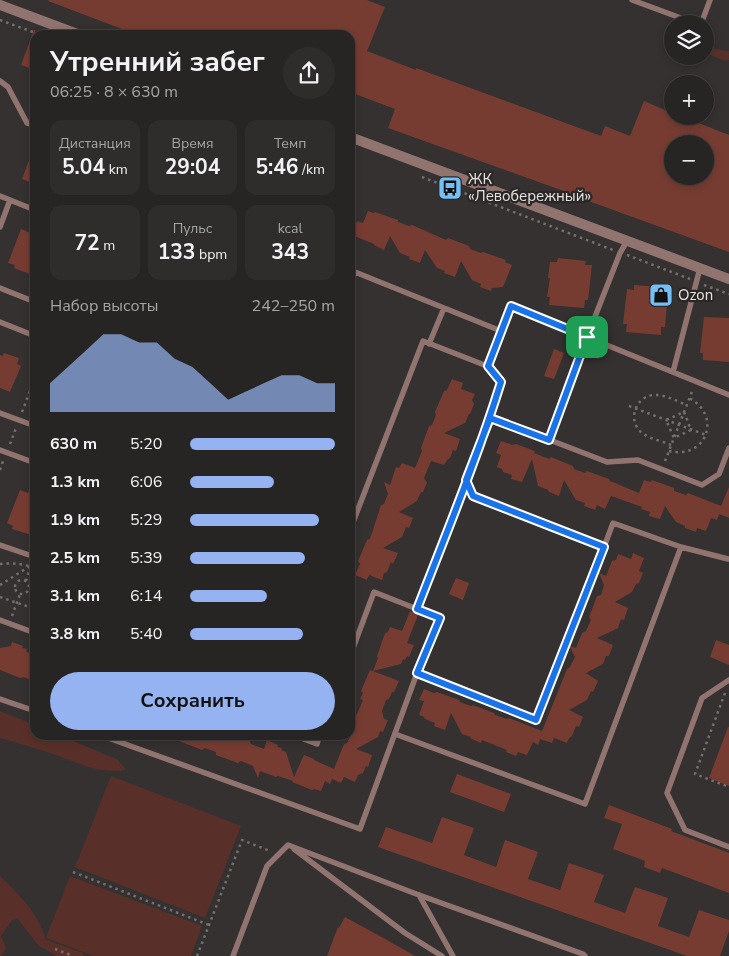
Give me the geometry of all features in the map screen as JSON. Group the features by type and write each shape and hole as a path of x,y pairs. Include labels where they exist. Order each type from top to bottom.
{"street":[{"path":"0,5 67,30"},
{"path":"355,139 729,279"}],"lane":[{"path":"632,0 672,15"},
{"path":"704,15 710,0"},
{"path":"0,81 8,87 27,122 30,124"},
{"path":"0,196 30,208"},
{"path":"0,227 10,200"},
{"path":"549,440 587,337 626,241"},
{"path":"673,372 700,268"},
{"path":"355,272 501,331"},
{"path":"0,288 30,300"},
{"path":"488,366 511,306 729,395"},
{"path":"429,344 444,308"},
{"path":"0,322 30,334"},
{"path":"355,517 423,341 488,366 501,382 490,418 417,609"},
{"path":"0,413 30,424"},
{"path":"490,418 607,462 638,460 702,485 719,474 729,448"},
{"path":"0,450 30,461"},
{"path":"466,480 473,496 604,547"},
{"path":"417,673 536,720 613,523 680,547 729,559"},
{"path":"0,545 30,556"},
{"path":"395,734 585,804 680,547"},
{"path":"118,740 360,829 417,673 440,618 374,592 355,643"},
{"path":"0,620 30,631"},
{"path":"729,680 702,698 667,793 685,830 729,846"},
{"path":"0,699 30,709"},
{"path":"307,740 317,744 318,740"},
{"path":"233,956 267,866 288,845"},
{"path":"288,845 585,956"},
{"path":"288,845 405,934 442,956"},
{"path":"420,895 453,956"}],"path":[{"path":"0,20 30,31"},
{"path":"414,174 729,294"},
{"path":"662,470 696,382"},
{"path":"671,445 642,433 635,423 636,408 640,401 651,395 663,396 686,405"},
{"path":"669,451 676,453 691,451 706,436 708,420 705,413 696,402 689,398"},
{"path":"629,406 706,436"},
{"path":"666,420 684,412"},
{"path":"684,412 691,430"},
{"path":"666,420 674,438"},
{"path":"674,438 691,430"},
{"path":"0,564 12,563 30,566"},
{"path":"26,581 20,580 15,585 15,590 20,594 25,594 29,589 29,584 26,581 30,566"},
{"path":"0,586 30,566"},
{"path":"9,624 20,594"},
{"path":"0,597 30,607"},
{"path":"726,692 695,774 729,786"},
{"path":"196,956 242,840 279,854"},
{"path":"73,872 209,924"},
{"path":"55,949 73,956"}],"shaded area":[{"path":"714,48 729,51 729,60 726,61 714,56"},
{"path":"0,711 30,723 30,740 71,740 118,760 126,770 116,771 89,767 0,738"},
{"path":"111,776 241,826 205,918 75,867"},
{"path":"0,876 33,913 43,930 46,940 83,953 84,956 57,956 38,945 18,919 12,920 1,936 6,948 0,956"},
{"path":"70,876 202,926 191,956 94,956 46,938"}],"building":[{"path":"367,0 385,7 367,51 416,70 416,68 601,136 605,126 630,136 644,101 664,110 664,125 704,125 729,135 729,252 388,128 395,109 355,94 355,30 122,30 48,1"},
{"path":"30,41 30,68 21,65"},
{"path":"30,158 30,182 22,179"},
{"path":"368,211 375,212 446,240 448,238 469,246 470,249 506,260 505,262 512,265 503,287 492,288 491,291 480,287 481,284 472,280 461,261 455,277 437,268 425,250 420,263 400,253 390,236 384,250 355,236 357,221 363,223"},
{"path":"21,229 30,233 30,274 14,268 15,265 8,263"},
{"path":"558,258 586,261 585,265 592,265 588,300 585,300 584,308 549,305 550,297 547,297 550,262 557,262"},
{"path":"634,285 662,287 662,291 668,293 665,327 661,327 661,335 626,332 627,324 623,324 627,289 634,290"},
{"path":"704,317 729,318 729,362 703,360 703,353 700,353"},
{"path":"554,349 564,353 554,379 544,376"},
{"path":"4,353 19,358 17,364 21,366 10,392 0,388 0,355 3,356"},
{"path":"452,379 463,383 461,389 475,394 472,400 474,404 465,423 444,433 460,439 456,451 453,450 450,458 444,465 431,461 424,478 427,483 423,492 421,492 417,501 399,512 413,518 409,528 406,527 402,537 383,548 398,553 393,564 391,562 387,572 384,573 382,580 369,575 367,580 355,575 360,564 358,561 367,540 370,539 381,505 384,504 388,494 384,482 390,485 396,467 399,468 402,463 415,468 429,426 432,425 444,391 447,390"},
{"path":"501,441 535,451 534,453 549,459 551,457 573,466 574,469 585,473 587,471 609,479 639,493 644,480 651,482 652,480 674,488 674,491 686,495 688,493 721,506 729,487 729,518 719,514 717,520 711,518 706,531 697,528 696,532 676,522 665,506 660,519 649,516 650,512 641,509 642,507 611,496 605,509 597,505 595,510 584,506 585,503 576,500 564,480 559,496 538,486 532,459 522,482 511,479 512,475 503,472 502,469 497,467 501,455 496,453"},
{"path":"30,488 30,534 12,529 13,526 7,523 20,490 28,493"},
{"path":"633,553 644,558 639,571 643,573 639,583 636,584 632,592 615,602 628,608 624,620 621,619 618,628 597,638 613,645 609,656 606,656 603,664 586,673 598,681 587,700 569,710 583,717 579,727 576,726 567,743 554,738 552,743 540,739 538,745 533,742 527,755 518,752 516,756 506,752 507,750 482,740 481,743 462,734 451,713 445,730 434,726 435,723 419,715 424,701 419,700 424,689 434,693 437,692 542,731 567,669 575,657 570,646 576,648 582,633 586,631 591,620 589,617 597,596 601,595 604,585 599,573 606,576 612,561 616,560 618,554 631,559"},
{"path":"456,578 469,583 463,600 449,594"},
{"path":"410,611 418,615 407,643 414,645 409,657 407,656 405,660 403,659 401,664 373,671 385,633 388,632 390,627 402,631"},
{"path":"716,640 729,645 729,665 710,657"},
{"path":"12,642 23,646 22,648 27,649 26,652 30,653 30,679 20,678 0,670 0,648 11,646"},
{"path":"370,670 399,681 394,692 386,700 382,711 384,719 388,720 383,732 380,731 378,737 356,749 372,755 368,767 366,766 363,773 358,775 355,782 344,777 341,783 332,779 330,784 325,781 321,791 312,790 293,781 260,771 258,778 253,766 241,761 238,763 216,755 216,752 205,748 202,750 176,740 249,740 251,744 264,749 267,740 278,745 277,747 282,748 281,750 286,752 294,777 304,755 334,769 344,744 348,740 355,740 355,718 363,700 360,699 363,693 361,691"},
{"path":"729,727 729,786 709,778"},
{"path":"457,774 511,794 504,812 450,792"},
{"path":"609,805 729,853 729,893 662,868 660,873 644,867 645,861 613,849 622,824 604,818"},
{"path":"442,817 474,828 464,855 496,867 505,840 538,852 528,879 560,890 569,863 604,875 594,902 625,913 635,887 668,898 658,926 689,937 699,910 729,920 729,931 720,956 687,956 378,847 386,827 432,843"},
{"path":"345,917 415,956 327,956 338,927"}],"place":[{"name":"ЖК «Левобережный»","path":"450,188"},
{"name":"Ozon","path":"661,295"}],"route":[{"path":"587,337 511,306 488,366 501,382 490,418 466,480 442,545 417,609 440,618 417,673 536,720 604,547 473,496 466,480 490,418 549,440 587,337"}]}
